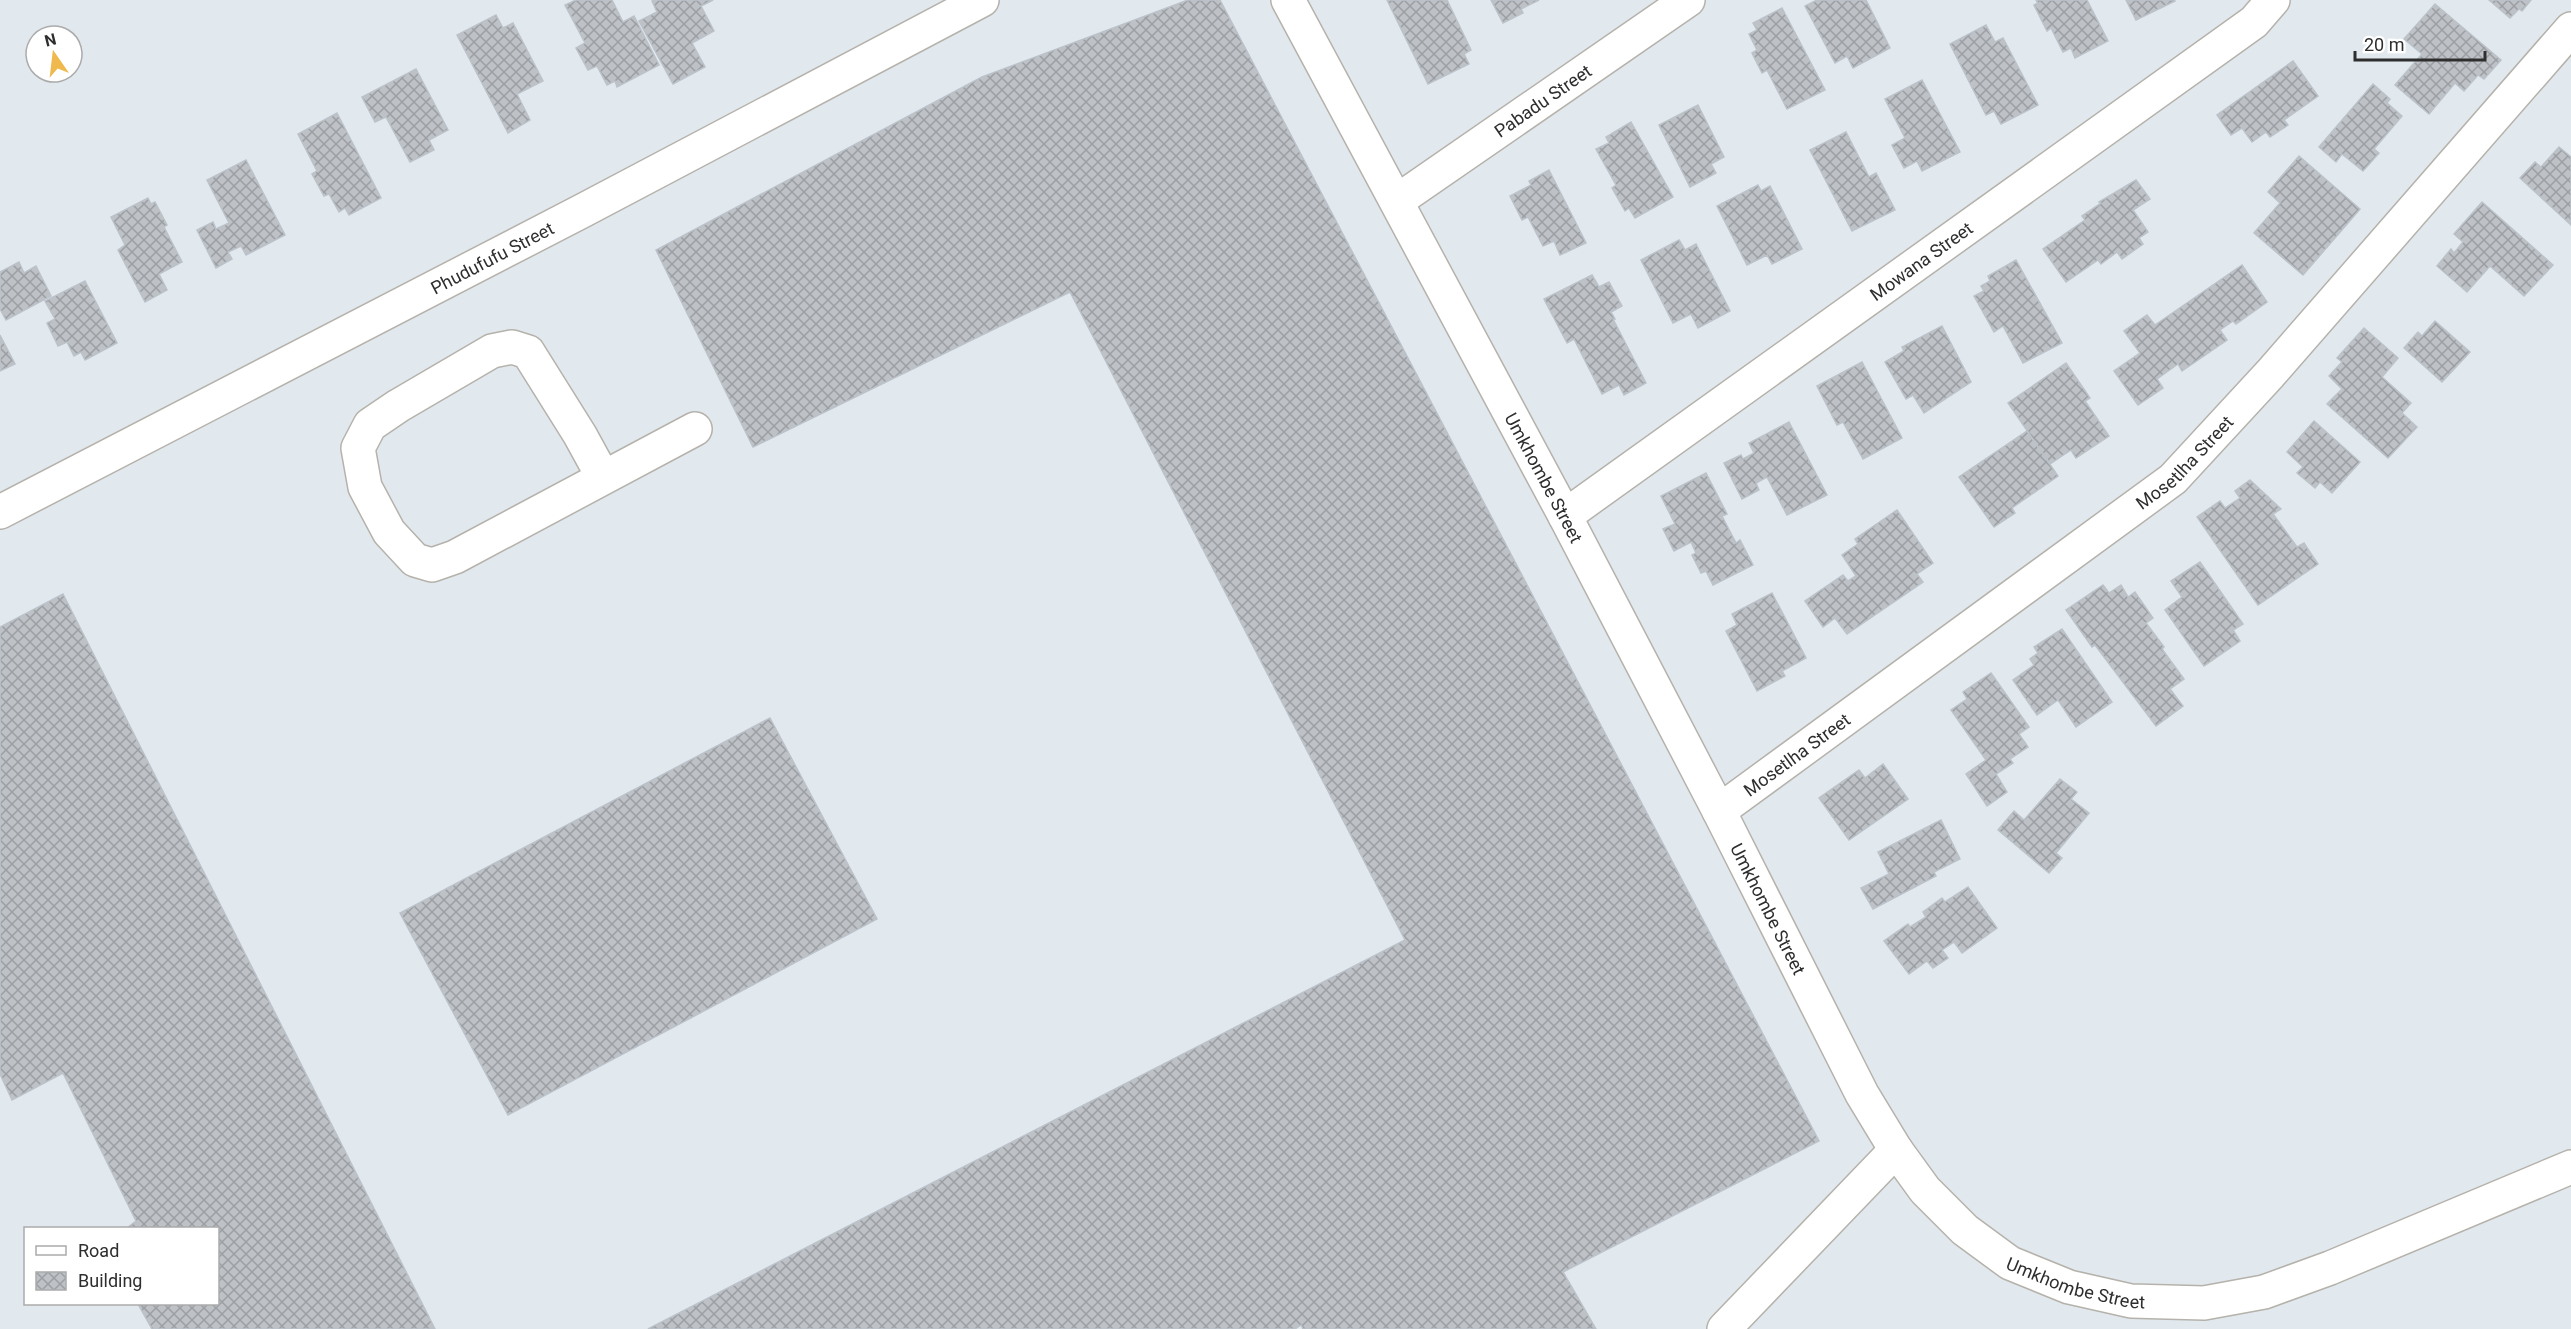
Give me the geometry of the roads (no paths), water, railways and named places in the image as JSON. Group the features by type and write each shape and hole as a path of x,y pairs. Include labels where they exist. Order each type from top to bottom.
{"street":[{"name":"Phudufufu Street","path":"0,512 582,211 982,0"},
{"name":"Umkhombe Street","path":"1288,0 1565,516 1719,811 1862,1094 1896,1150 1925,1190 1965,1230 2010,1263 2069,1287 2131,1300 2204,1302 2264,1292 2330,1268 2571,1167"},
{"name":"Pabadu Street","path":"1397,201 1688,0"},
{"name":"Mowana Street","path":"1565,516 2254,22 2273,0"},
{"name":"Mosetlha Street","path":"1719,811 2173,479 2270,375 2571,29"},
{"path":"603,477 528,352 512,346 492,351 398,406 370,425 358,448 364,487 389,532 415,560 432,566 455,557 695,429"},
{"path":"1724,1329 1896,1150"}]}
